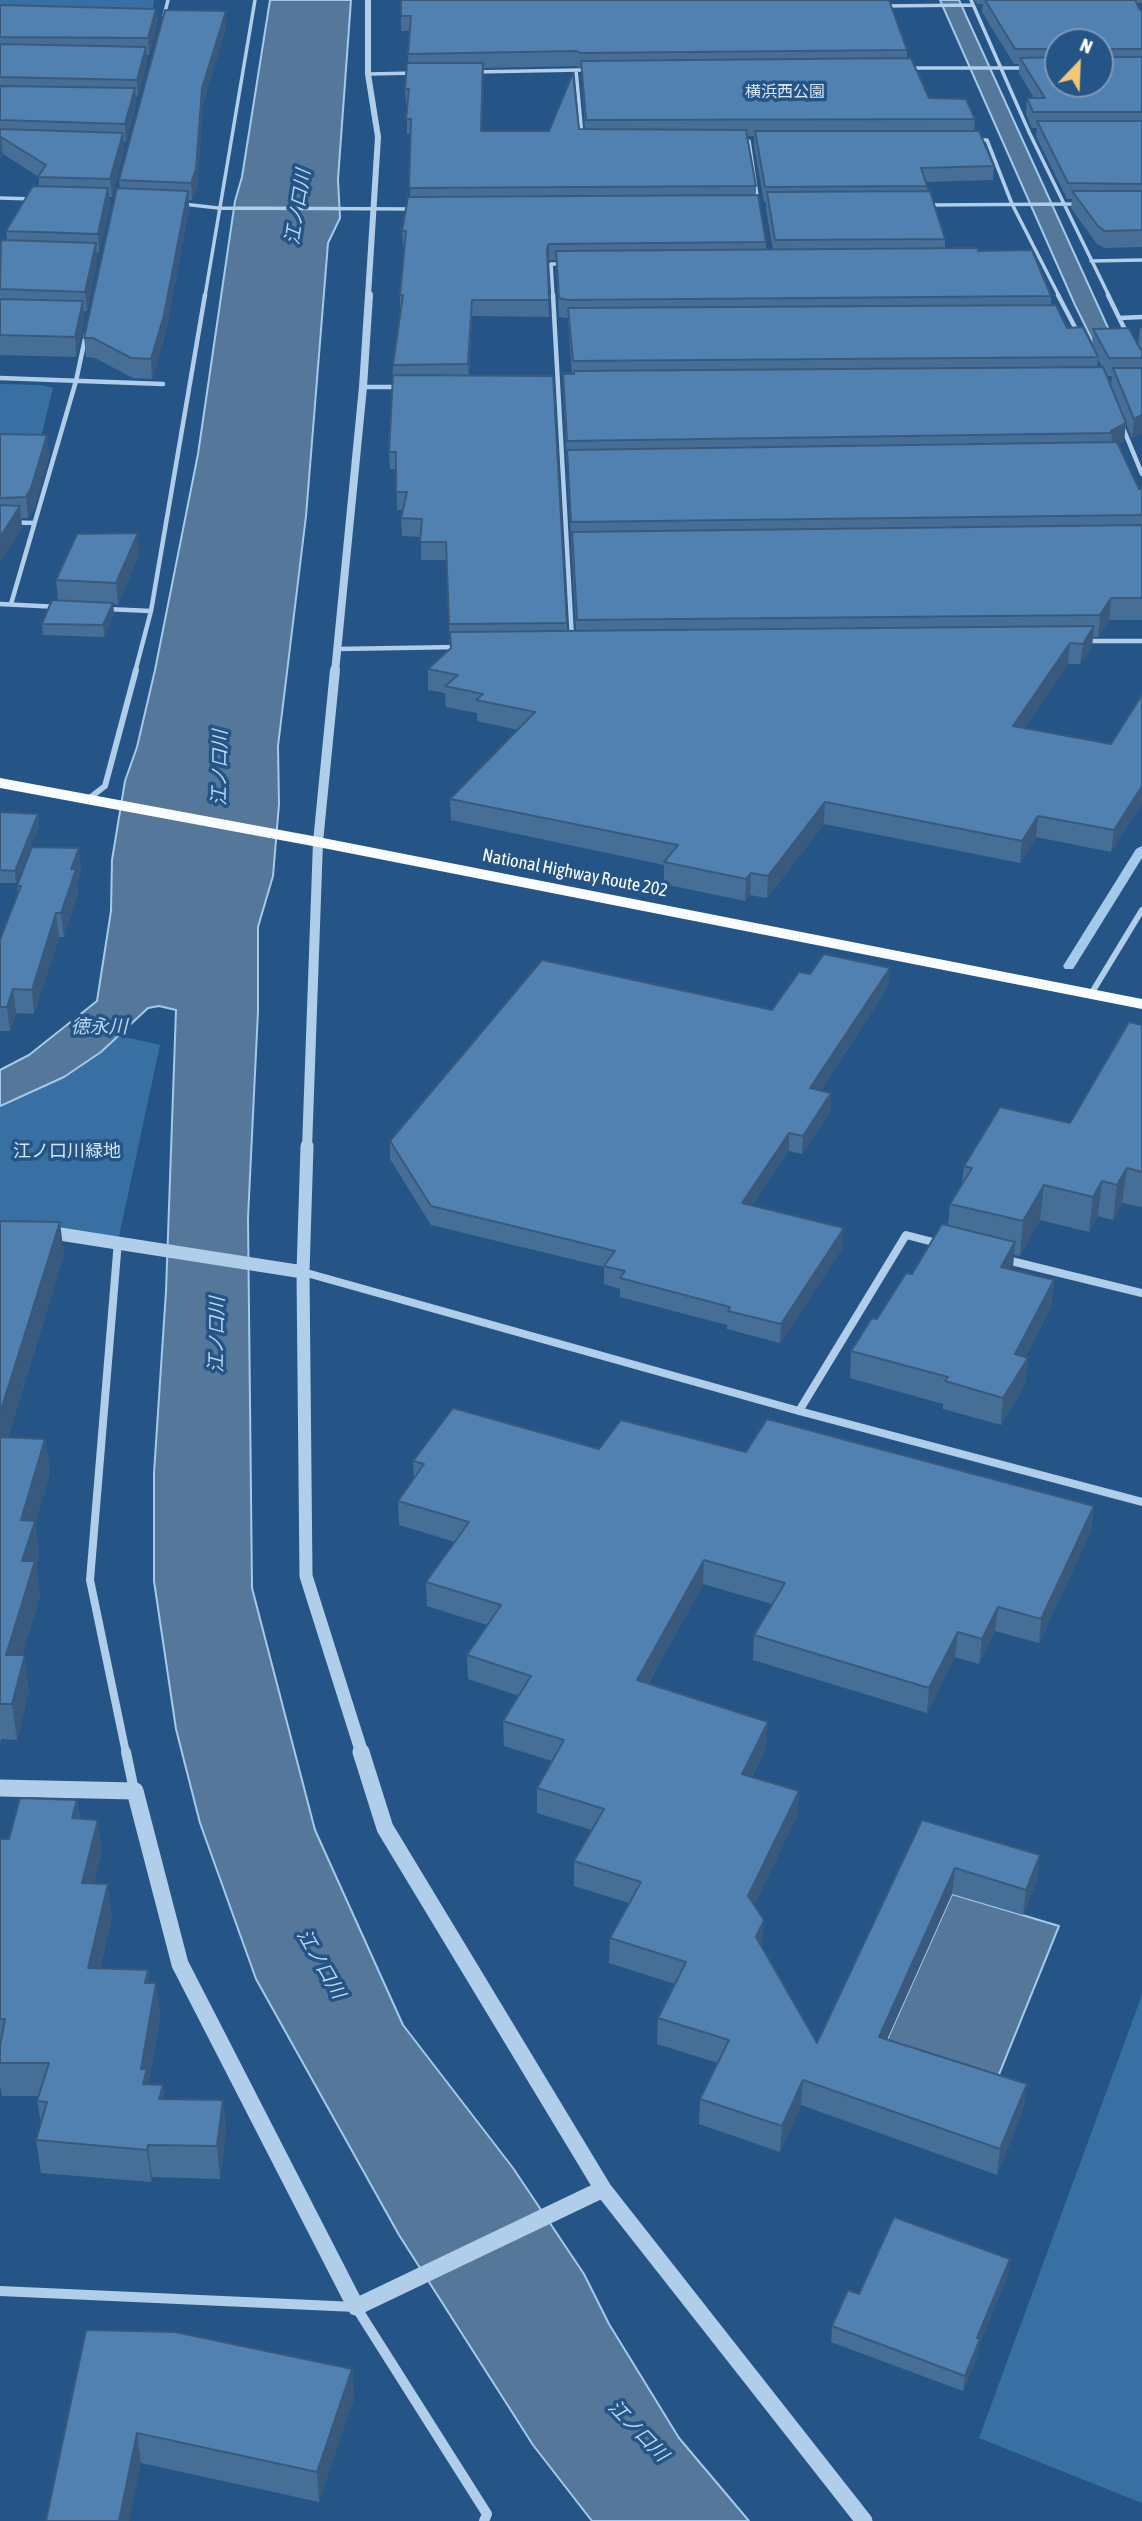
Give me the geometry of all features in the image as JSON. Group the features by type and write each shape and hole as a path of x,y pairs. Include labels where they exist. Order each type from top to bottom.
{"highway":[{"name":"National Highway Route 202","path":"0,783 278,834 1142,1004"}],"street":[{"path":"162,21 168,0"},
{"path":"87,800 105,786 151,611 255,0"},
{"path":"368,0 368,74 378,137 363,387 318,842 303,1272 306,1576 385,1828 603,2189 864,2521"},
{"path":"881,0 884,6 988,8"},
{"path":"971,0 1062,204 1130,341"},
{"path":"894,69 1035,68"},
{"path":"465,72 590,70"},
{"path":"576,71 582,141"},
{"path":"368,74 423,73"},
{"path":"1029,132 1042,132"},
{"path":"973,140 987,140 1012,204 1082,340"},
{"path":"749,141 759,206"},
{"path":"0,198 38,199"},
{"path":"923,205 1089,203"},
{"path":"174,204 218,208 428,209"},
{"path":"1091,261 1142,260"},
{"path":"1026,261 1040,261"},
{"path":"564,264 551,264 572,645"},
{"path":"1119,318 1142,317"},
{"path":"1057,320 1071,319"},
{"path":"554,323 568,322"},
{"path":"11,604 76,381 87,329"},
{"path":"0,378 163,384"},
{"path":"363,387 404,387"},
{"path":"544,387 572,387"},
{"path":"1119,419 1142,474"},
{"path":"42,450 56,451"},
{"path":"1121,457 1135,457"},
{"path":"562,465 576,465"},
{"path":"0,522 34,523"},
{"path":"567,548 581,548"},
{"path":"0,604 67,607"},
{"path":"95,608 151,611"},
{"path":"1073,642 1142,641"},
{"path":"337,649 462,647"},
{"path":"1091,994 1142,910"},
{"path":"39,1230 303,1272 799,1411 1142,1502"},
{"path":"799,1411 906,1236 946,1245"},
{"path":"118,1241 90,1580 135,1791 180,1964 356,2307 487,2514 484,2521"},
{"path":"998,1258 1142,1293"},
{"path":"0,1788 135,1791"},
{"path":"0,2291 356,2307 603,2189"}],"green space":[{"path":"0,0 154,0 152,15 0,15"},
{"path":"0,384 53,388 41,437 0,440"},
{"name":"江ノ口川緑地","path":"120,1036 160,1045 118,1241 0,1225 0,1106 64,1077"},
{"path":"1142,1995 1142,2503 979,2438"}],"water":[{"path":"270,0 351,0 338,179 340,218 328,243 306,516 278,746 279,804 273,876 258,927 258,1011 248,1218 252,1588 315,1830 403,2025 513,2168 584,2274 609,2324 679,2438 749,2521 592,2521 533,2445 399,2235 256,1979 200,1823 176,1729 154,1581 154,1473 166,1291 176,1010 159,1006 148,1008 101,1052 64,1077 0,1106 0,1070 29,1055 97,1001 111,911 112,860 125,781 137,747 155,670 198,454 235,201 242,177"},
{"path":"940,0 959,0 1129,374 1109,374 1075,305"},
{"path":"952,1894 1059,1926 989,2099 877,2062"}],"building":[{"path":"401,0 889,0 907,50 408,54 411,16 401,16"},
{"path":"985,0 1135,0 1142,11 1142,49 1114,49 1114,28 1044,28 1044,49 1015,49"},
{"path":"0,5 156,9 148,38 0,37"},
{"path":"165,10 226,11 202,88 196,169 191,183 119,180"},
{"path":"0,44 146,47 137,80 0,77"},
{"path":"1044,57 1044,96 1020,58"},
{"path":"1114,57 1142,57 1142,112 1033,112 1027,98 1114,98"},
{"name":"横浜西公園","path":"911,58 929,98 966,99 975,119 586,120 581,61"},
{"path":"407,63 483,63 481,131 549,131 573,73 579,129 746,130 756,186 409,188 411,119 406,119 409,89 405,89"},
{"path":"0,86 135,88 125,124 0,120"},
{"path":"1037,121 1142,121 1142,184 1068,183"},
{"path":"0,129 123,133 110,179 38,177 46,165 1,137 0,139"},
{"path":"755,131 979,131 994,166 921,168 927,186 765,187"},
{"path":"33,186 108,188 98,234 6,231"},
{"path":"117,188 188,191 164,315 151,359 131,358 93,338 84,338"},
{"path":"930,191 945,239 775,240 767,192"},
{"path":"1072,191 1142,191 1142,230 1105,231 1098,226"},
{"path":"758,195 766,242 549,244 549,300 472,300 468,364 393,365 403,295 400,295 406,231 402,231 408,197"},
{"path":"1,240 96,243 85,292 0,289"},
{"path":"978,248 978,251 1032,250 1051,296 567,300 559,298 556,251"},
{"path":"0,299 83,301 75,337 0,335"},
{"path":"1056,305 1067,328 1083,327 1098,357 573,361 568,308"},
{"path":"1129,328 1142,350 1142,358 1109,358 1093,329"},
{"path":"1103,367 1126,423 1111,431 1112,433 567,441 563,374 574,374 574,371"},
{"path":"1113,368 1142,368 1142,415 1134,419"},
{"path":"393,375 553,376 567,623 449,624 446,542 420,542 422,519 401,518 407,492 396,492 396,452 389,452"},
{"path":"0,434 47,435 26,497 0,498"},
{"path":"1117,442 1139,489 1142,489 1142,515 571,522 567,450"},
{"path":"0,505 20,506 0,537"},
{"path":"1142,525 1142,598 1111,598 1100,615 577,620 572,532"},
{"path":"138,533 116,583 56,580 77,534"},
{"path":"52,600 113,603 103,625 42,624"},
{"path":"1094,626 1083,644 1070,643 1013,726 1111,744 1142,695 1142,786 1114,830 1038,816 1022,841 825,802 768,876 751,873 746,879 664,862 678,845 450,799 535,712 476,700 483,694 445,686 458,675 428,669 451,648 450,632"},
{"path":"0,812 38,814 15,871 0,870"},
{"path":"32,847 79,848 71,869 76,869 61,913 56,913 32,990 13,989 7,1007 0,1007 0,940 21,886 17,886"},
{"path":"824,954 890,968 810,1088 831,1093 803,1136 789,1133 742,1203 844,1228 781,1324 728,1311 730,1307 620,1278 625,1271 604,1266 615,1251 431,1206 390,1141 542,960 772,1010 799,972 810,974"},
{"path":"1129,1022 1142,1025 1142,1172 1127,1168 1117,1185 1102,1181 1093,1197 1044,1185 1023,1221 950,1204 972,1168 964,1166 1000,1107 1070,1123"},
{"path":"0,1221 60,1222 0,1413"},
{"path":"942,1224 1015,1242 1001,1267 1054,1280 1015,1354 1028,1358 1003,1398 945,1381 948,1377 851,1351 872,1318 877,1319 906,1273 912,1274"},
{"path":"453,1408 599,1449 621,1420 746,1452 767,1419 1094,1506 1041,1619 998,1607 982,1639 958,1632 929,1688 754,1635 785,1583 704,1560 637,1680 768,1722 742,1774 799,1791 748,1896 764,1920 756,1937 817,2043 922,1820 1040,1855 1026,1890 955,1868 879,2037 1027,2084 1000,2149 803,2080 782,2126 700,2099 729,2040 658,2018 686,1962 610,1938 641,1882 574,1861 604,1809 537,1788 564,1740 503,1721 531,1676 467,1655 501,1605 426,1582 469,1522 398,1501 424,1464 413,1461"},
{"path":"0,1437 45,1439 21,1520 35,1521 22,1561 35,1561 6,1655 25,1655 12,1704 0,1704"},
{"path":"20,1798 77,1800 72,1818 98,1820 82,1883 108,1884 88,1968 148,1970 145,1983 156,1983 141,2069 147,2069 143,2084 163,2085 159,2099 223,2100 217,2146 148,2145 147,2150 36,2140 47,2102 37,2101 49,2063 0,2063 5,2019 0,2019 0,1839 9,1839"},
{"path":"894,2217 1010,2259 977,2338 980,2339 965,2376 832,2326 848,2290 859,2294"},
{"path":"86,2330 175,2332 352,2369 317,2472 137,2433 119,2521 46,2521"}],"waterway":[{"path":"1069,966 1142,849"}],"water label":[{"name":"江ノ口川","path":"298,207"},
{"name":"江ノ口川","path":"220,768"},
{"name":"徳永川","path":"99,1027"},
{"name":"江ノ口川","path":"217,1335"},
{"name":"江ノ口川","path":"321,1964"},
{"name":"江ノ口川","path":"638,2431"}]}
